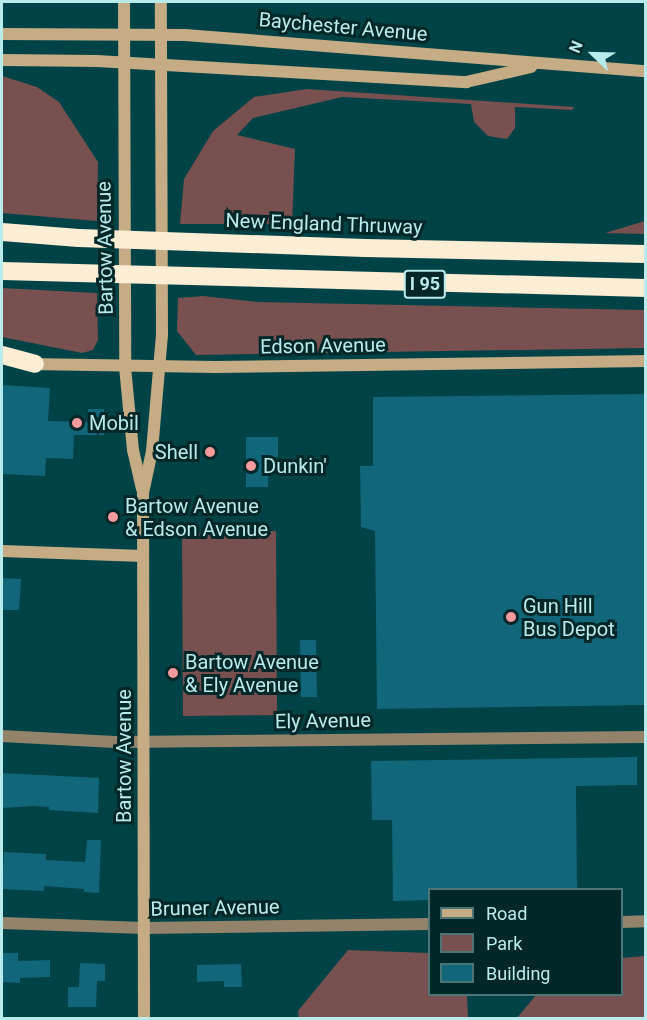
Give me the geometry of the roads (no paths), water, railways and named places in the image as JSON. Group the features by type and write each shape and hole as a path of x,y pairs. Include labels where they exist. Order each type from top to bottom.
{"highway":[{"name":"New England Thruway","path":"2,232 79,238 645,254"},
{"name":"I 95","path":"2,271 79,271 205,277 645,288"},
{"path":"2,355 35,364"}],"main road":[{"name":"Bartow Avenue","path":"124,2 122,63 125,367 131,430 143,493 144,1018"},
{"name":"Bartow Avenue","path":"143,493 152,451 162,335 161,2"},
{"name":"Baychester Avenue","path":"2,33 160,34 381,48 541,64 643,69"},
{"path":"2,60 160,64 466,82 541,64"},
{"name":"Edson Avenue","path":"2,363 159,367 645,361"},
{"path":"2,551 143,556"}],"street":[{"name":"Ely Avenue","path":"2,736 143,741 645,737"},
{"path":"623,922 645,921"},
{"name":"Bruner Avenue","path":"2,923 144,928 428,924"}],"place":[{"name":"Mobil","path":"77,423"},
{"name":"Shell","path":"210,452"},
{"name":"Dunkin'","path":"251,466"},
{"name":"Bartow Avenue & Edson Avenue","path":"113,517"},
{"name":"Gun Hill Bus Depot","path":"511,617"},
{"name":"Bartow Avenue & Ely Avenue","path":"173,673"}]}
